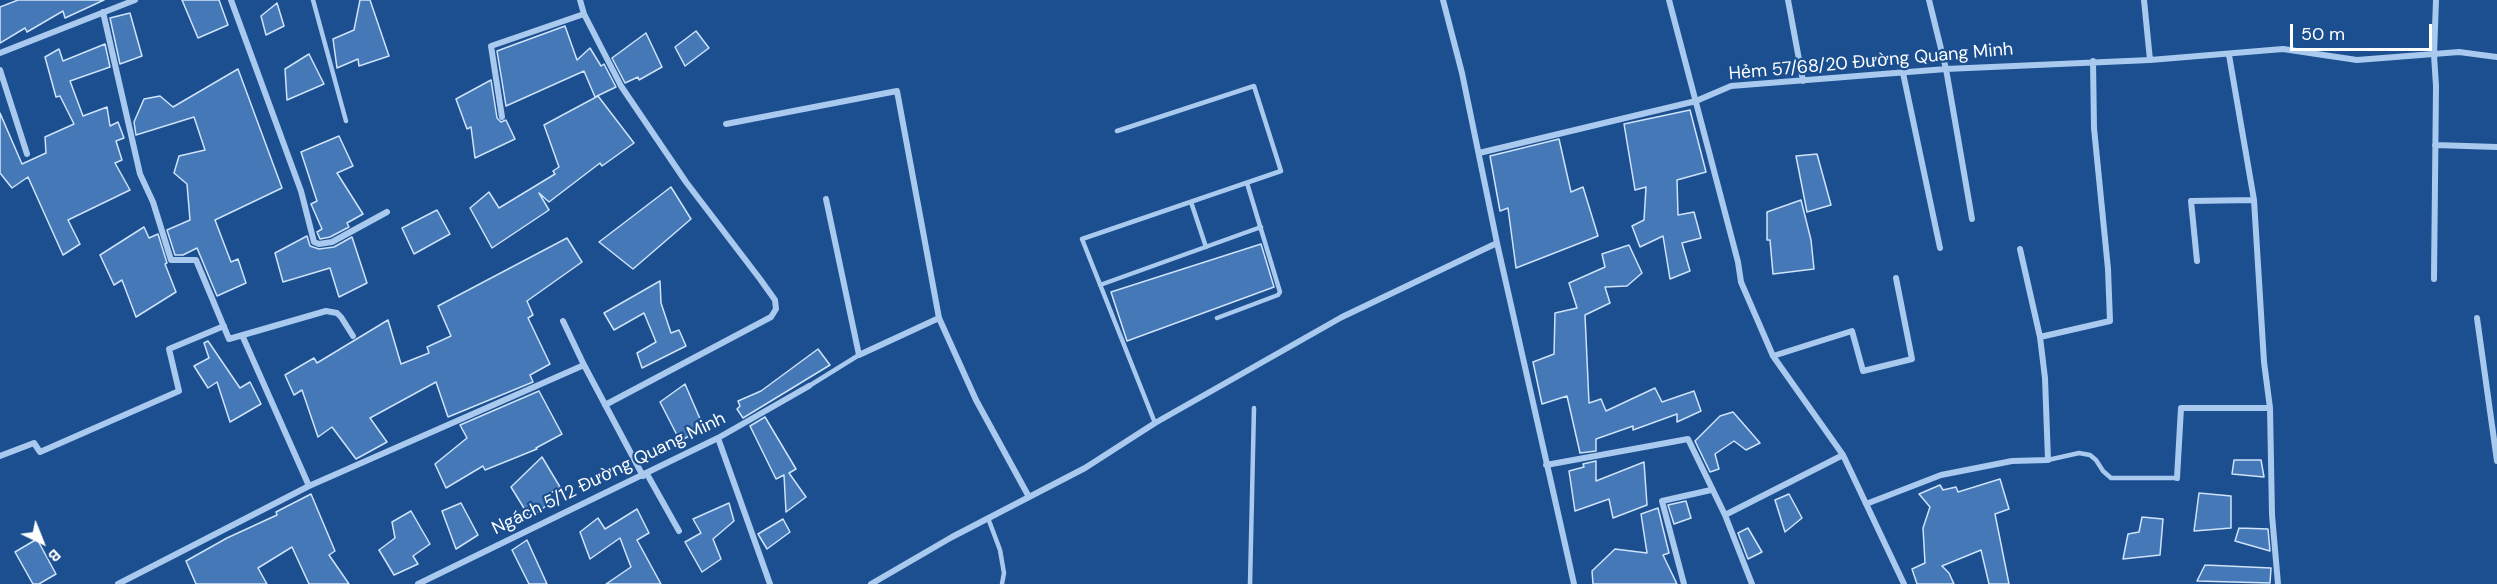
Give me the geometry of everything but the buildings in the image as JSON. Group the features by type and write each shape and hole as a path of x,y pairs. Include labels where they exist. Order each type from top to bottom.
{"street":[{"path":"0,54 135,0"},
{"path":"231,0 301,191 314,242 319,244 332,242 387,212"},
{"path":"580,0 584,14 621,86 686,182 775,300 776,309 771,317 605,405"},
{"path":"1443,0 1462,73 1497,243 1574,584"},
{"path":"1669,0 1738,262 1741,282 1773,356 1843,455 1904,584"},
{"path":"1788,0 1803,81"},
{"path":"1929,0 1946,69 1972,219"},
{"path":"2144,0 2150,60"},
{"path":"2434,279 2436,0"},
{"path":"104,12 140,174 153,201 171,260 196,260 229,339 326,310 341,316 353,336"},
{"path":"502,117 491,46 584,14"},
{"name":"Hẻm 57/68/20 Đường Quang Minh","path":"1479,153 1696,101 1731,86 1946,69 2150,60 2283,49 2357,60 2459,52 2497,57"},
{"path":"2229,55 2254,200 2264,362 2270,408 2272,515 2278,584"},
{"path":"2040,336 2110,321 2108,270 2094,128 2093,61"},
{"path":"0,70 27,154"},
{"path":"1903,73 1940,248"},
{"path":"726,124 897,91 939,318 976,400 1029,497"},
{"path":"2435,145 2497,147"},
{"path":"826,199 859,355 939,318"},
{"path":"2197,261 2191,201 2254,200"},
{"path":"871,584 988,518 1085,468 1155,423 1342,317 1497,243"},
{"path":"1866,504 1941,475 2013,461 2048,460 2045,378 2040,336 2020,249"},
{"path":"1773,356 1852,331 1863,371 1912,359 1896,278"},
{"path":"2477,318 2497,461"},
{"path":"563,321 605,405 679,531"},
{"path":"0,456 34,443 40,452 179,391 169,349 224,326"},
{"path":"242,335 309,486"},
{"path":"118,584 309,486 584,365"},
{"name":"Ngách 5/12 Đường Quang Minh","path":"418,584 645,475 718,438 809,386"},
{"path":"2177,478 2181,408 2270,408"},
{"path":"718,438 770,584"},
{"path":"1546,465 1688,440 1725,515 1752,584"},
{"path":"1725,515 1843,455"},
{"path":"1684,584 1662,501 1711,490"}],"lane":[{"path":"313,0 345,121"},
{"path":"1117,132 1254,86 1281,171 1082,239 1155,423"},
{"path":"1217,318 1280,293 1247,183"},
{"path":"1191,202 1206,247"},
{"path":"1100,285 1261,227"},
{"path":"809,386 859,355"},
{"path":"1250,584 1254,408"},
{"path":"2048,460 2079,453 2090,455 2111,478 2177,478"},
{"path":"988,518 1000,550 1004,573 1002,584"}]}
